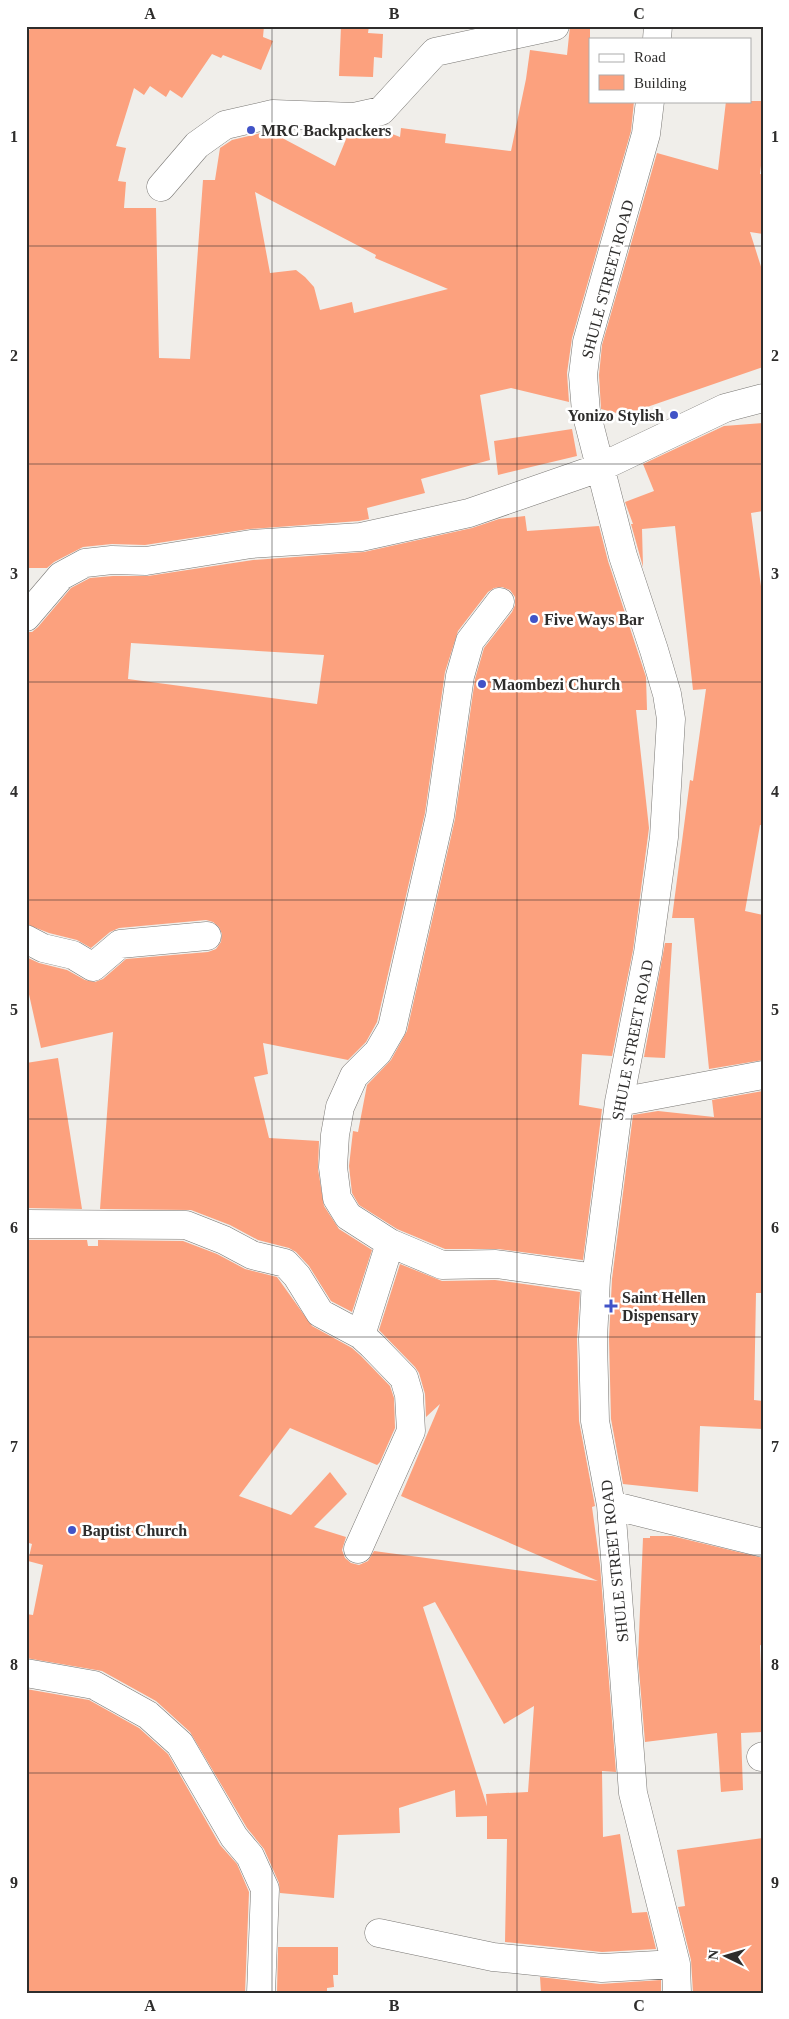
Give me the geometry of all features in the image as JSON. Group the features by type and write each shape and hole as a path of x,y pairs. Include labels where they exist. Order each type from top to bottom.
{"street":[{"path":"161,187 197,145 225,125 273,114 354,117 381,111 434,52 555,26"},
{"name":"SHULE STREET ROAD","path":"650,102 646,134 587,342 582,375 586,412 599,468 623,556 640,604 656,659 671,719 664,837 648,953 619,1102 596,1278 592,1339 595,1421 611,1505 633,1793 676,1964 677,1993"},
{"path":"26,617 61,576 85,563 112,560 146,561 251,544 361,537 469,513 599,468 725,408 763,398"},
{"path":"500,602 470,641 460,676 440,816 392,1028 378,1052 354,1076 340,1107 335,1135 333,1167 337,1198 348,1216 390,1242 442,1265 496,1264 596,1278"},
{"path":"26,939 43,948 73,955 93,967 120,944 207,936"},
{"path":"619,1102 763,1075"},
{"path":"26,1224 186,1225 224,1240 252,1255 285,1263 297,1276 320,1313 361,1335 404,1378 409,1395 411,1431 358,1549"},
{"path":"361,1335 390,1242"},
{"path":"611,1505 763,1543"},
{"path":"26,1673 94,1685 148,1715 180,1744 234,1837 250,1856 266,1889 261,1993"},
{"path":"380,1933 493,1957 602,1968 676,1964"}],"building":[{"path":"32,26 264,26 263,37 273,41 261,70 223,55 221,58 212,54 182,98 170,90 166,97 150,86 144,95 134,88 116,146 126,148 118,181 126,182 124,208 156,208 159,358 190,359 203,180 215,180 220,148 232,140 269,131 335,166 349,132 377,128 400,137 401,128 446,134 445,143 511,151 530,50 567,55 570,26 590,26 589,102 634,102 631,131 572,338 567,373 569,402 511,388 480,395 490,460 421,479 425,493 367,508 369,519 249,529 145,545 112,544 83,547 54,562 47,568 26,568 26,35","holes":["255,192 376,255 375,258 448,289 354,313 352,302 320,310 314,287 296,270 270,273"]},
{"path":"341,26 369,26 368,33 383,34 382,58 374,57 373,77 339,76"},
{"path":"763,101 763,149 760,174 763,174 763,234 750,232 763,273 763,367 624,415 601,409 599,375 602,345 657,153 718,170 726,102"},
{"path":"763,423 763,511 751,513 763,601 763,825 760,825 745,911 763,915 763,1060 709,1069 694,918 672,918 690,780 693,781 706,689 693,690 675,526 642,529 643,567 631,524 633,524 625,502 654,491 643,464 724,426"},
{"path":"572,429 577,456 498,475 494,441"},
{"path":"525,516 527,531 599,526 608,561 646,677 647,710 636,710 649,828 633,950 612,1056 582,1054 579,1105 602,1109 583,1260 498,1249 445,1249 397,1229 359,1205 352,1193 349,1166 353,1131 358,1132 367,1085 391,1060 407,1031 455,819 475,679 484,648 512,612 515,605 515,597 510,590 502,587 494,588 488,592 458,631 445,672 425,813 377,1022 366,1042 348,1060 263,1043 268,1074 254,1077 269,1138 319,1141 318,1169 324,1206 339,1229 372,1250 352,1312 331,1301 309,1266 296,1252 289,1248 258,1240 230,1225 191,1210 100,1209 113,1032 41,1048 26,981 26,957 39,963 67,970 85,980 95,982 103,979 126,959 208,952 216,949 221,942 222,934 219,927 213,922 206,920 119,928 110,932 91,948 77,940 49,933 26,924 26,632 32,632 38,627 71,588 90,578 148,576 253,560 364,552 472,528 499,519","holes":["131,643 324,655 317,704 128,679"]},
{"path":"665,943 672,943 665,1058 644,1057"},
{"path":"58,1058 82,1209 26,1208 26,1063"},
{"path":"763,1091 763,1293 756,1293 754,1400 763,1401 763,1429 700,1426 698,1492 623,1484 611,1419 609,1339 612,1279 633,1115 658,1111 714,1117 712,1100"},
{"path":"26,1240 87,1240 88,1246 98,1246 98,1240 183,1241 217,1254 245,1269 277,1277 312,1326 352,1348 361,1356 390,1386 394,1398 395,1428 380,1462 377,1465 290,1428 239,1496 291,1515 330,1472 347,1494 314,1527 346,1537 342,1550 345,1558 351,1563 359,1565 368,1561 374,1551 598,1581 401,1496 440,1404 426,1417 425,1394 419,1373 379,1330 400,1264 442,1281 495,1280 580,1292 577,1339 579,1421 595,1506 592,1507 600,1565 616,1772 602,1771 603,1837 620,1834 632,1913 647,1912 656,1949 602,1952 505,1942 507,1839 487,1839 487,1816 456,1817 455,1790 399,1808 400,1833 338,1835 334,1898 280,1893 279,1883 264,1849 247,1828 190,1732 156,1701 102,1671 26,1658 26,1614 33,1615 43,1565 28,1561 32,1544 26,1542","holes":["435,1602 504,1724 534,1706 528,1792 486,1794 487,1806 423,1607"]},
{"path":"650,1536 672,1536 763,1558 763,1646 760,1645 763,1732 741,1733 743,1790 721,1792 717,1733 645,1742 638,1659 643,1538 650,1538"},
{"path":"26,1689 89,1700 139,1728 168,1754 220,1845 237,1864 249,1892 245,1993 26,1993"},
{"path":"763,1838 763,1993 693,1993 691,1960 678,1907 685,1906 677,1850"},
{"path":"278,1947 338,1947 338,1975 333,1975 334,1987 327,1988 327,1993 277,1993"},
{"path":"540,1977 600,1984 661,1980 661,1993 541,1993"}],"place":[{"name":"MRC Backpackers","path":"251,130"},
{"name":"Yonizo Stylish","path":"674,415"},
{"name":"Five Ways Bar","path":"534,619"},
{"name":"Maombezi Church","path":"482,684"},
{"name":"Saint Hellen Dispensary","path":"611,1306"},
{"name":"Baptist Church","path":"72,1530"}]}
